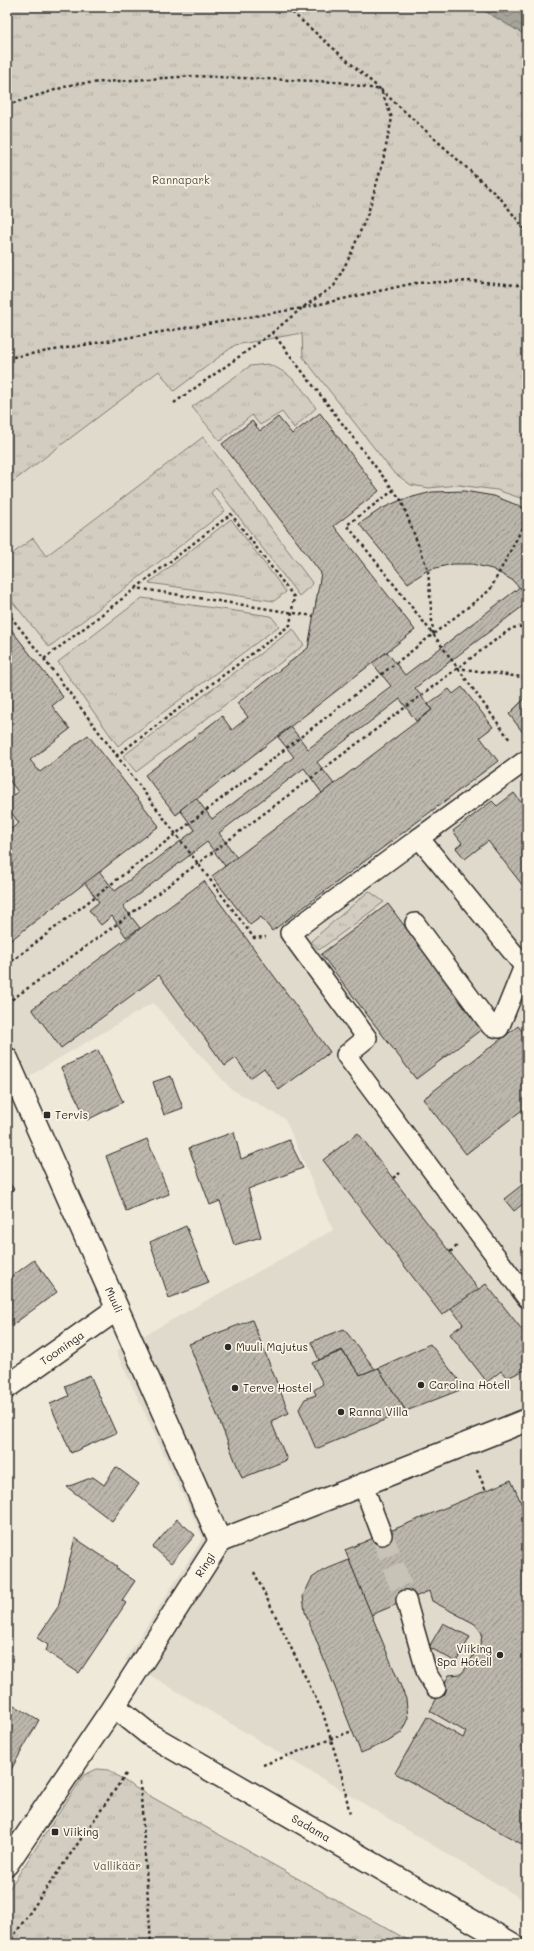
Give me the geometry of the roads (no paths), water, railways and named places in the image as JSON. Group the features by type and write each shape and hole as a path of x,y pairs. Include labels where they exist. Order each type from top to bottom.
{"street":[{"name":"Muuli","path":"7,1060 220,1541"},
{"name":"Toominga","path":"7,1387 117,1309"},
{"name":"Ringi","path":"7,1864 114,1706 220,1541 527,1420"},
{"name":"Sadama","path":"114,1706 150,1735 512,1944"}],"lane":[{"path":"526,762 419,838 290,933 367,1038 346,1055 527,1298"},
{"path":"415,923 491,1026 499,1028 524,966 419,838"},
{"path":"363,1485 382,1535"},
{"path":"406,1600 427,1674 436,1688"}],"water":[{"path":"478,7 527,7 527,36"}],"tunnel":[{"path":"382,1535 406,1600"}],"place":[{"name":"Tervis","path":"47,1115"},
{"name":"Muuli Majutus","path":"228,1347"},
{"name":"Carolina Hotell","path":"421,1385"},
{"name":"Terve Hostel","path":"235,1388"},
{"name":"Ranna Villa","path":"341,1412"},
{"name":"Viiking Spa Hotell","path":"500,1655"},
{"name":"Viiking","path":"55,1832"}],"park label":[{"name":"Rannapark","path":"181,180"},
{"name":"Vallikäär","path":"117,1866"}]}
